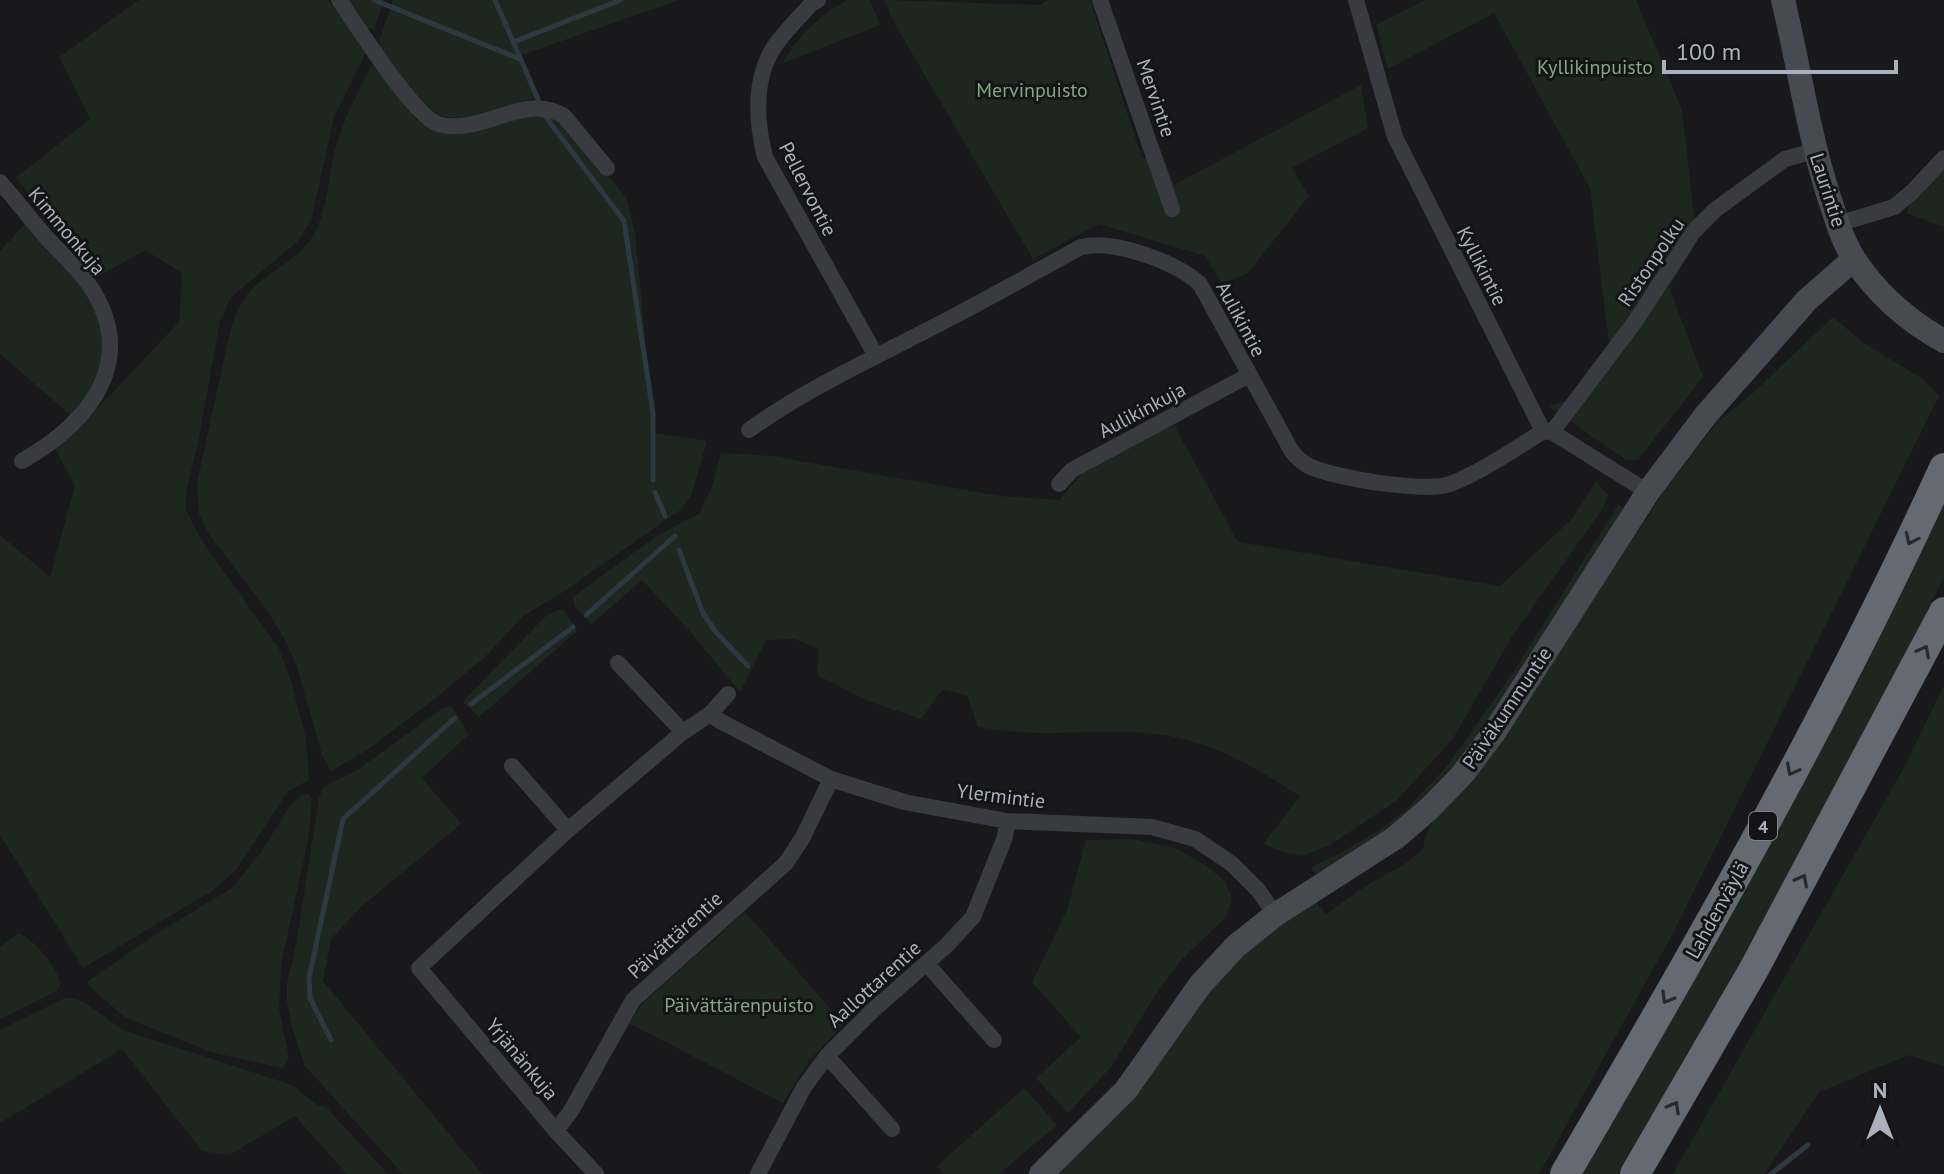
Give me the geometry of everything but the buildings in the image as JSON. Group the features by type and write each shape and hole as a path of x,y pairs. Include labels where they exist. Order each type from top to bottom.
{"highway":[{"name":"Lahdenväylä","path":"1565,1174 1708,928 1887,592 1944,468"},
{"path":"1635,1174 1754,969 1944,612"}],"street":[{"path":"339,0 418,111 437,124 457,126 540,107 554,110 564,116 607,168"},
{"name":"Pellervontie","path":"818,0 811,4 775,47 762,71 758,126 765,157 875,354"},
{"name":"Mervintie","path":"1100,0 1172,209"},
{"name":"Kyllikintie","path":"1356,0 1395,137 1548,431"},
{"name":"Laurintie","path":"1783,0 1814,151 1838,224 1854,259 1886,298 1919,327 1944,341"},
{"name":"Ristonpolku","path":"1548,431 1637,319 1693,232 1715,210 1785,159 1814,151"},
{"path":"1838,224 1894,207 1944,158"},
{"name":"Kimmonkuja","path":"0,182 89,285 102,309 108,330 108,374 99,392 79,420 22,461"},
{"name":"Aulikintie","path":"749,430 773,412 875,354 940,324 1081,247 1093,245 1117,248 1177,266 1200,284 1299,460 1310,467 1330,473 1429,488 1450,484 1548,431"},
{"name":"Päiväkummuntie","path":"1041,1174 1126,1090 1206,978 1236,946 1275,915 1395,838 1462,775 1495,731 1648,492 1731,383 1807,300 1854,259"},
{"name":"Aulikinkuja","path":"1059,484 1072,470 1249,375"},
{"path":"1548,431 1648,492"},
{"path":"618,663 683,732"},
{"path":"512,766 568,830 683,732 710,714 728,694"},
{"name":"Ylermintie","path":"710,714 831,779 904,802 1007,821 1152,827 1195,839 1232,864 1259,891 1275,915"},
{"name":"Päivättärentie","path":"556,1131 571,1111 633,1000 786,863 803,837 831,779"},
{"name":"Aallottarentie","path":"758,1174 804,1087 827,1056 851,1030 955,936 977,909 1005,837 1007,821"},
{"name":"Yrjänänkuja","path":"568,830 419,968 596,1174"},
{"path":"926,963 994,1040"},
{"path":"827,1056 892,1129"}],"green space":[{"path":"139,0 328,0 367,50 334,117 311,221 297,242 231,297 220,321 186,493 186,510 200,538 279,649 306,739 309,780 288,791 236,870 212,891 83,968 0,835 0,535 50,577 75,486 54,446 80,427 179,322 182,273 145,250 96,278 16,178 90,119 59,57"},
{"path":"349,0 384,0 374,29 369,29"},
{"path":"393,0 679,0 516,57 540,96 493,112 461,118 431,111 418,101 378,45"},
{"path":"847,0 870,0 880,25 783,63 810,27"},
{"name":"Mervinpuisto","path":"885,0 1040,5 1048,0 1090,0 1142,158 1148,159 1162,153 1174,185 1361,85 1368,128 1292,168 1309,196 1248,273 1222,284 1205,256 1099,224 1033,259 893,21"},
{"name":"Kyllikinpuisto","path":"1425,0 1636,0 1682,110 1697,242 1669,287 1703,377 1638,460 1626,460 1548,406 1567,401 1609,343 1590,188 1494,13 1388,69 1376,25"},
{"path":"375,58 416,119 428,127 534,115 558,118 626,197 635,232 654,433 707,441 691,496 679,511 560,594 523,616 484,658 428,704 370,748 331,771 322,755 297,667 284,638 267,610 208,533 199,514 197,482 236,314 250,291 294,257 314,234 325,203 339,138"},
{"path":"1944,158 1944,227 1907,213 1912,192"},
{"path":"28,221 84,290 103,329 105,367 73,417 0,354 0,251"},
{"path":"1833,317 1862,342 1923,379 1939,396 1671,937 1539,1174 1041,1174 1200,985 1308,893 1326,914 1367,885 1404,865 1424,848 1434,821 1471,784 1665,490 1717,422 1752,394"},
{"path":"1174,425 1238,542 1500,586 1572,519 1596,481 1608,495 1603,508 1513,635 1452,740 1396,801 1330,845 1305,855 1285,853 1263,844 1300,796 1242,762 1196,742 1145,733 1031,733 978,727 967,695 942,690 921,719 868,701 817,675 819,649 795,639 766,640 740,692 642,580 592,624 575,607 573,597 658,535 699,514 712,487 721,453 771,456 1000,496 1059,500 1095,459"},
{"path":"1944,499 1944,577 1788,880 1617,1174 1579,1174"},
{"path":"1619,504 1623,508 1622,513 1557,619 1455,768 1424,803 1346,858 1315,874 1312,869 1315,865 1384,827 1409,807 1448,765 1514,671"},
{"path":"558,610 565,611 577,631 479,717 464,703 465,699 547,615"},
{"path":"1944,685 1944,1066 1909,1055 1819,1092 1764,1174 1673,1174 1906,764"},
{"path":"451,706 469,734 422,778 461,824 362,906 331,939 323,981 482,1174 403,1174 305,1066 293,1030 287,984 319,798 324,786 356,771 443,708"},
{"path":"309,794 312,799 308,840 281,965 279,1009 289,1058 283,1068 211,1052 126,1018 90,987 87,982 153,936 232,888 262,851 291,804 301,795"},
{"path":"1132,839 1173,847 1202,863 1224,880 1232,899 1226,917 1180,961 1112,1066 1068,1113 1036,1078 1081,1037 1032,982 1067,910 1086,840"},
{"name":"Päivättärenpuisto","path":"745,912 844,1024 808,1062 783,1103 629,1023 642,1004"},
{"path":"19,933 44,954 61,983 57,991 0,1019 0,947"},
{"path":"65,998 87,1004 123,1030 292,1085 317,1105 326,1107 388,1174 347,1174 295,1116 229,1155 202,1151 122,1049 0,1123 0,1030"},
{"path":"1024,1088 1057,1125 999,1174 944,1174 937,1166"}],"waterway":[{"path":"374,0 520,59"},
{"path":"495,0 538,99"},
{"path":"513,42 621,0"},
{"path":"545,116 624,221 653,413 653,480"},
{"path":"655,492 665,516"},
{"path":"586,615 675,536"},
{"path":"679,550 703,613 715,631 748,666"},
{"path":"471,704 573,627"},
{"path":"331,1040 310,998 309,978 343,819 455,718"},
{"path":"1771,1174 1808,1145"}]}
